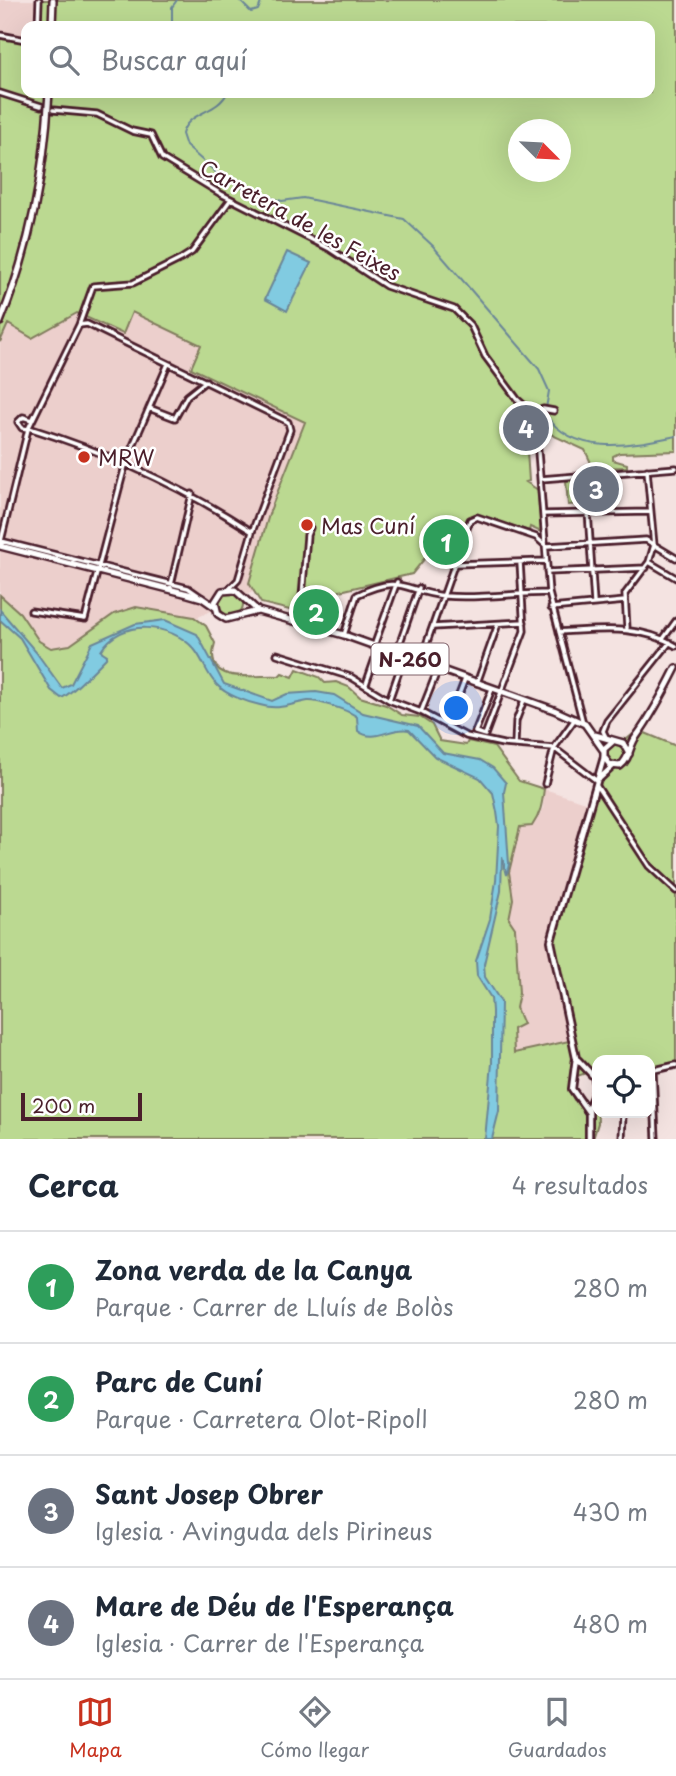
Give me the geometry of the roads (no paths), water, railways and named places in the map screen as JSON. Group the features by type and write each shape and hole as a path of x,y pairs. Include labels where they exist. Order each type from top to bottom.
{"main road":[{"path":"52,21 53,0"},
{"path":"0,322 24,254 37,206 46,147 49,98"},
{"path":"0,544 170,586 202,598 215,607 226,620 242,615 246,602"},
{"path":"202,598 217,597 229,589 241,593"},
{"name":"N-260","path":"241,593 246,602 258,611 344,635 575,719 592,733 612,766"},
{"path":"215,607 217,597"},
{"name":"N-260","path":"242,615 258,611"},
{"path":"612,766 623,765 635,738 651,717 676,668"},
{"name":"N-260","path":"592,733 623,743 635,738"},
{"path":"604,754 610,741"},
{"path":"623,743 629,754"}],"street":[{"path":"38,21 39,0"},
{"path":"0,35 21,38"},
{"path":"0,93 41,106"},
{"name":"Carretera de les Feixes","path":"53,110 97,114 132,131 152,135 162,158 230,199 325,247 386,286 454,309 471,326 485,356 536,426 551,608 583,723"},
{"path":"0,544 28,428 79,326 93,286 133,283 181,259 192,251 230,199"},
{"path":"79,326 87,324 285,419 290,425 238,580 229,589"},
{"path":"31,611 85,620 126,462 168,364"},
{"path":"149,408 175,418 187,396 206,381"},
{"path":"517,399 534,414 545,409 554,411"},
{"path":"32,420 23,417 18,422 22,428 126,462 192,494 252,532"},
{"path":"541,479 676,468"},
{"path":"627,628 625,594 646,568 654,545 647,470"},
{"path":"170,586 192,494"},
{"path":"543,514 589,511 650,512"},
{"path":"589,511 594,603"},
{"path":"420,662 466,527 477,517 536,537 546,546 646,540 676,558"},
{"path":"300,622 310,528"},
{"path":"429,556 454,564 546,561"},
{"path":"484,741 524,631 520,562"},
{"path":"649,562 676,578"},
{"path":"547,572 646,568"},
{"path":"238,580 241,593"},
{"path":"344,635 357,595 377,585 397,582 444,596 549,593"},
{"path":"366,684 397,582"},
{"path":"396,654 419,588"},
{"path":"551,608 625,601"},
{"path":"663,639 676,621"},
{"path":"433,627 524,622"},
{"path":"477,683 498,624"},
{"path":"558,632 627,628 676,646"},
{"path":"610,741 603,731 607,721 670,642"},
{"path":"277,654 309,662 366,684 390,700 484,741 554,748 597,783 649,866 676,891"},
{"path":"390,700 404,657"},
{"path":"421,712 438,669"},
{"path":"449,724 465,679"},
{"path":"485,735 475,732 492,688"},
{"path":"515,745 516,721 524,700"},
{"path":"545,784 554,748 575,719"},
{"path":"589,1113 572,1089 576,1058 551,941 604,754"},
{"path":"597,783 612,766"},
{"path":"576,1058 592,1076"},
{"path":"655,1070 676,1065"},
{"path":"575,1078 588,1074"},
{"path":"579,1097 591,1097 589,1139"},
{"path":"622,1139 623,1118"},
{"path":"655,1118 656,1139"}],"water":[{"path":"287,252 311,263 287,311 265,299"},
{"path":"0,610 62,688 71,684 92,643 135,624 165,620 197,634 224,684 272,701 287,694 316,692 334,695 363,713 418,726 443,753 480,760 493,768 506,783 504,792 509,864 507,875 502,857 501,891 484,964 485,977 501,1002 499,1111 492,1139 485,1139 492,1063 491,998 477,976 476,961 490,919 496,881 499,826 493,793 480,778 435,757 409,730 364,735 358,731 357,717 325,704 308,701 267,707 231,695 213,681 194,649 184,640 159,630 133,629 120,633 101,651 107,655 106,658 77,687 61,698 51,690 20,638 0,620"}],"waterway":[{"path":"172,21 172,7 177,0"},
{"path":"239,0 251,12 258,10 262,0"},
{"path":"223,98 185,126 182,134 186,146 219,175 255,194 282,201 303,198 404,219 433,246 539,369 549,391 545,414 557,428 588,443 605,445 641,443 676,436"}],"place":[{"name":"Mare de Déu de l'Esperança","path":"526,428"},
{"name":"MRW","path":"84,457"},
{"name":"Sant Josep Obrer","path":"596,489"},
{"name":"Mas Cuní","path":"307,525"},
{"name":"Zona verda de la Canya","path":"446,542"},
{"name":"Parc de Cuní","path":"316,612"}]}
